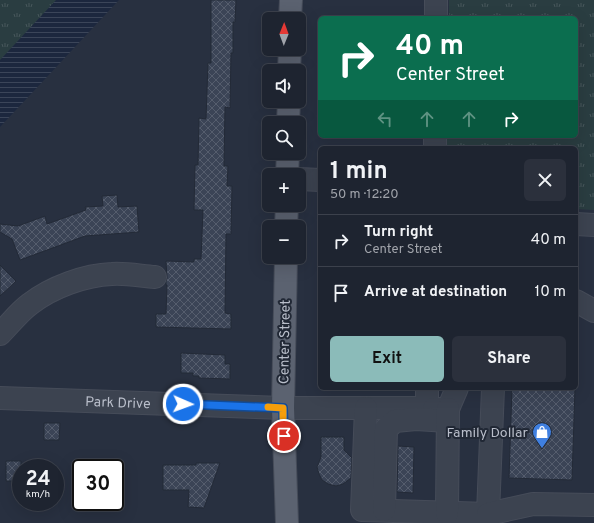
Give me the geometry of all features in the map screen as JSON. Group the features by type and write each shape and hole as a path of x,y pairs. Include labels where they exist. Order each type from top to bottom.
{"main road":[{"path":"290,0 290,12"},
{"name":"Center Street","path":"286,264 283,408 287,523"}],"street":[{"path":"436,0 436,16"},
{"path":"306,179 318,180"},
{"path":"578,224 594,225"},
{"path":"0,334 31,303 60,286 97,275 114,274 155,277"},
{"path":"578,302 594,311"},
{"path":"447,513 448,415 456,390"},
{"path":"488,518 493,390"},
{"name":"Park Drive","path":"0,398 283,408 366,408 427,398 448,415"},
{"path":"328,408 354,423 364,437"},
{"path":"366,408 362,510 447,513 488,518 533,504 594,506"},
{"path":"384,510 386,429 395,421 448,415"},
{"path":"362,497 357,484 357,467 358,452 364,437"}],"green space":[{"path":"0,0 69,0 0,71"},
{"path":"449,0 594,0 594,210 578,209 578,146 446,146 447,138 578,138 578,16 449,16"}],"water":[{"path":"56,0 119,0 0,127 0,60"}],"building":[{"path":"211,0 236,0 235,22 233,22 233,53 231,53 230,108 225,107 224,166 228,166 227,186 232,186 231,234 226,234 225,313 231,314 231,329 156,327 156,314 166,314 166,261 194,262 194,259 201,259 203,210 194,210 195,165 198,165 199,118 206,119 208,63 211,63"},
{"path":"117,195 118,207 137,206 139,232 85,236 20,260 12,239 0,232 0,224 18,226 45,216 47,224 86,210 85,207 103,206 102,196"},
{"path":"0,265 16,281 0,296"},
{"path":"181,353 225,355 225,364 230,364 230,379 199,378 199,376 193,376 193,373 181,373"},
{"path":"512,390 575,390 572,480 509,478"},
{"path":"44,423 60,423 59,440 44,440"},
{"path":"321,437 344,437 344,450 352,458 351,478 343,484 336,486 328,484 322,480 319,474 317,467 321,457"},
{"path":"398,446 414,447 413,493 397,492"},
{"path":"6,461 12,461 12,481 6,481"},
{"path":"196,463 220,463 204,508 188,507 189,490 163,490 163,465 196,465"}],"slow traffic":[{"path":"268,407 283,408 283,418"}],"place":[{"name":"Family Dollar","path":"542,449"}],"route":[{"path":"183,404 283,408 284,436"}]}
